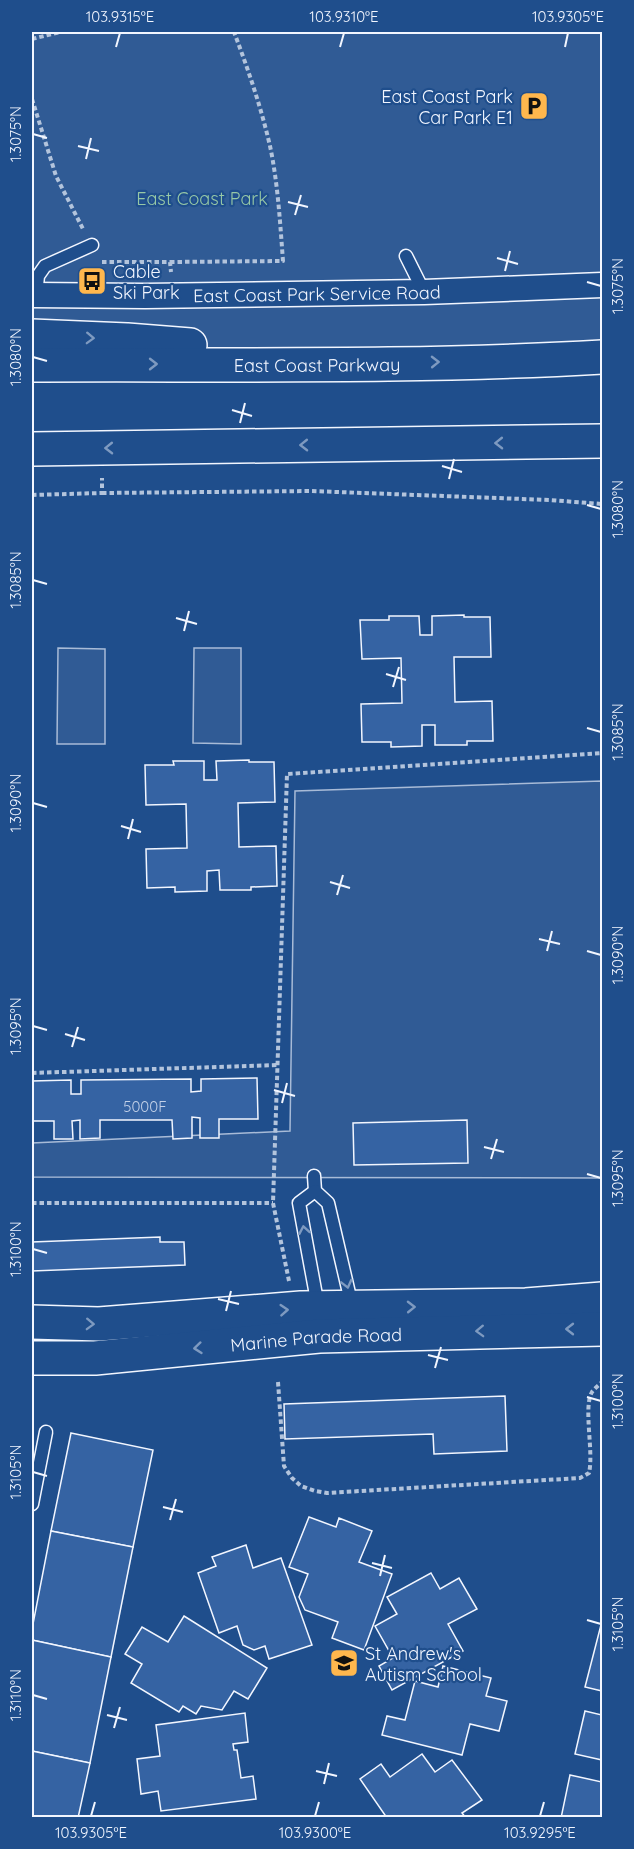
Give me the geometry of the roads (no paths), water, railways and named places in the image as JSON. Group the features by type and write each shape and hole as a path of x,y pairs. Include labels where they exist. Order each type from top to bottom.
{"main road":[{"path":"32,336 127,340 377,363"},
{"name":"East Coast Parkway","path":"32,365 545,361 603,357"},
{"path":"32,449 603,441"},
{"path":"558,442 603,449"},
{"name":"Marine Parade Road","path":"354,1321 603,1299"},
{"name":"Marine Parade Road","path":"32,1358 94,1358 314,1319"},
{"name":"Marine Parade Road","path":"32,1322 99,1324 314,1319 603,1329"}],"street":[{"name":"East Coast Park Service Road","path":"34,295 424,292 603,285"}],"lane":[{"path":"34,295 38,276 45,266 92,245"},
{"path":"406,256 424,292"},
{"path":"314,1176 315,1191 328,1203 354,1321"},
{"path":"314,1319 299,1203 315,1191"},
{"path":"32,1504 46,1432"}],"place":[{"name":"East Coast Park Car Park E1","path":"534,106"},
{"name":"Cable Ski Park","path":"92,281"},
{"name":"St Andrew's Autism School","path":"344,1663"}],"park label":[{"name":"East Coast Park","path":"202,198"}]}
